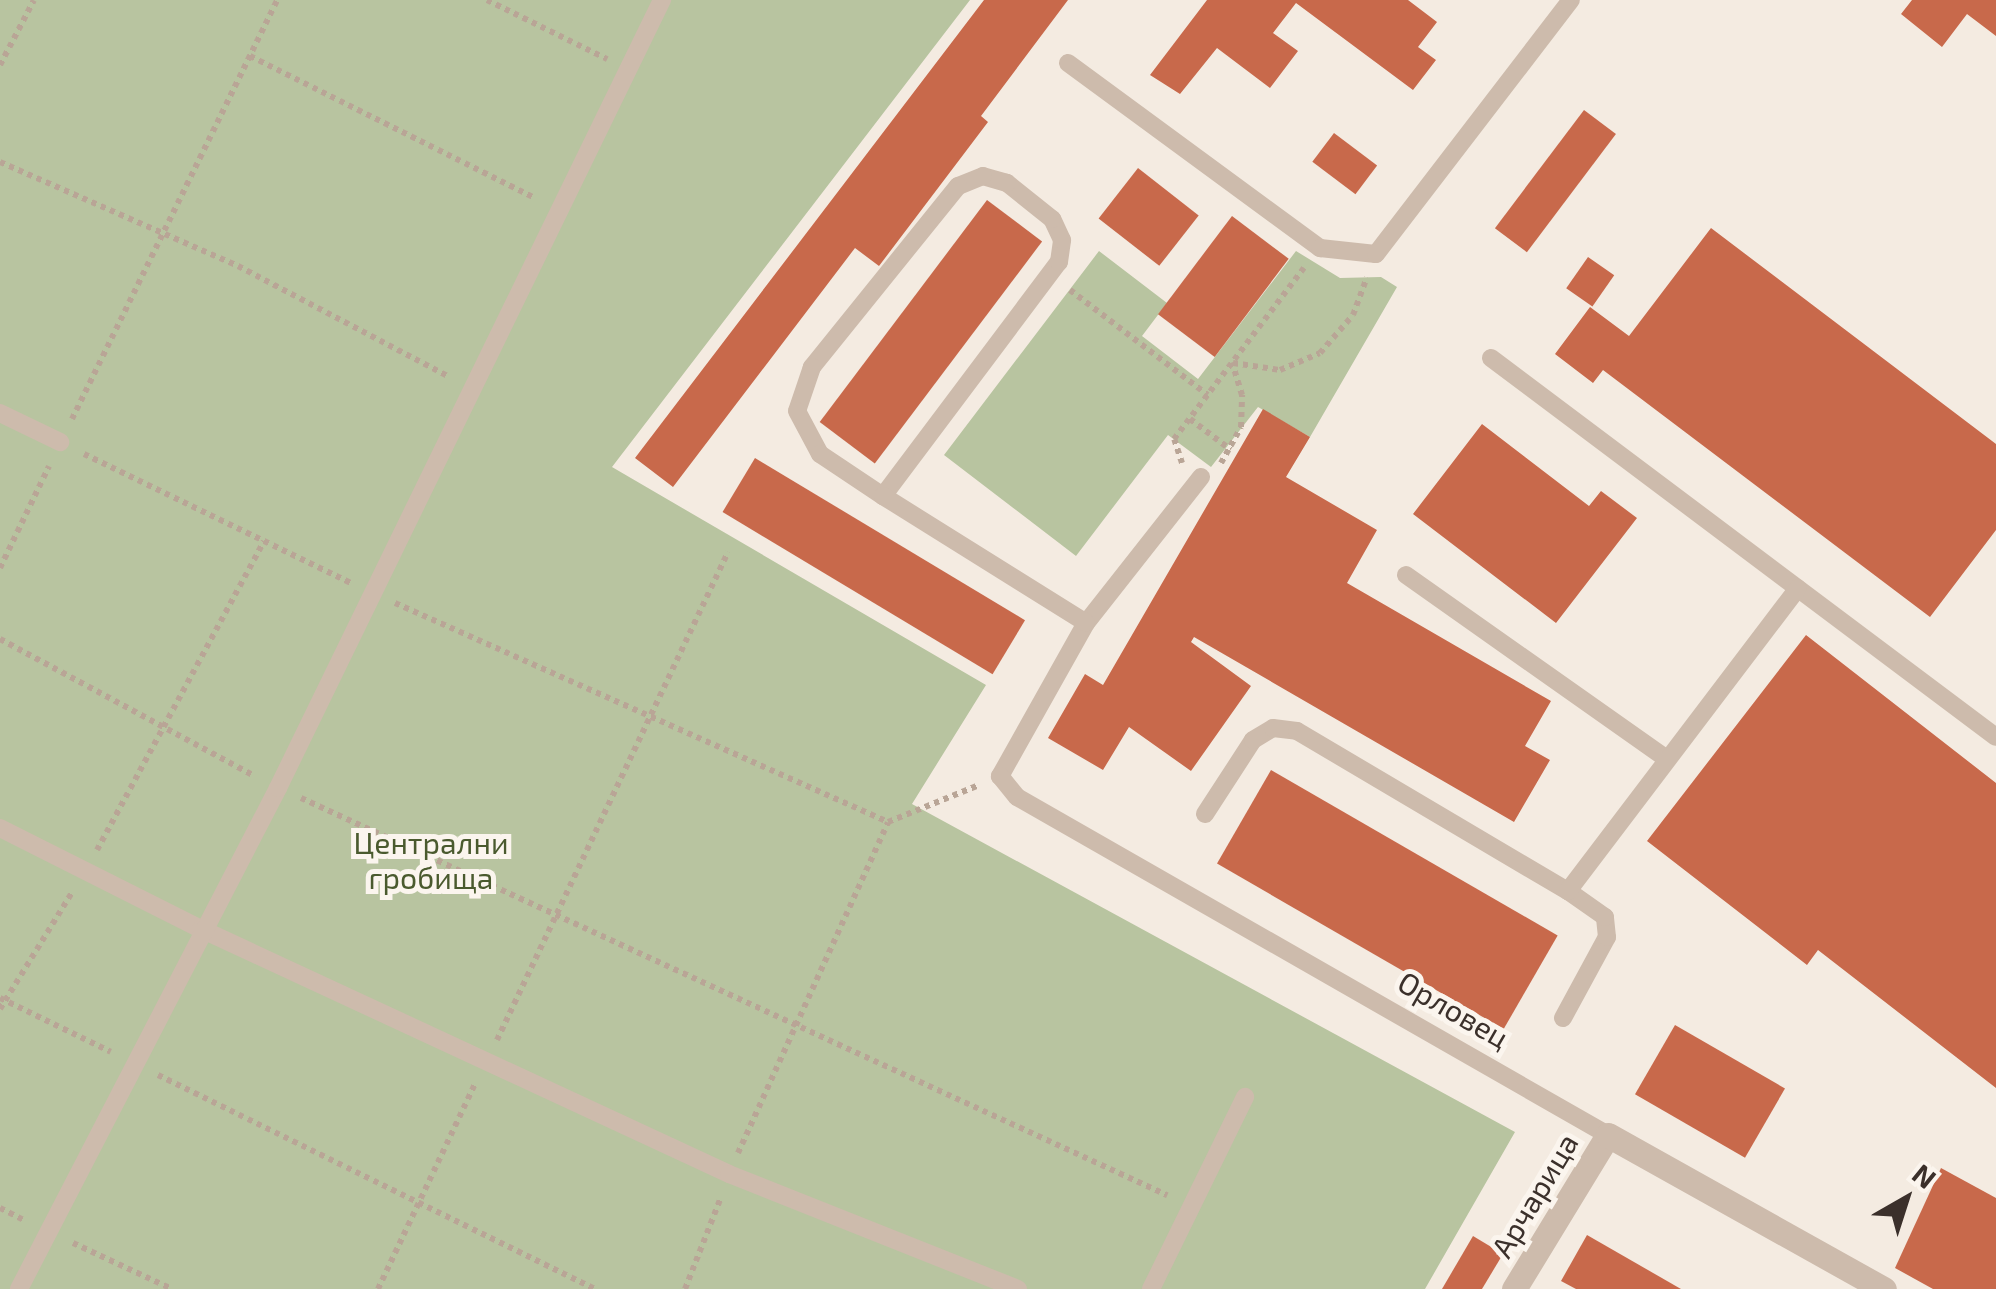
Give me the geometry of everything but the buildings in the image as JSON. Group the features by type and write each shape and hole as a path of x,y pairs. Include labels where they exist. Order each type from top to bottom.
{"street":[{"name":"Арчарица","path":"1514,1289 1608,1135"},
{"name":"Орловец","path":"1608,1135 1884,1289"}],"lane":[{"path":"19,1289 132,1062 278,788 662,0"},
{"path":"1068,63 1320,248 1376,254 1571,0"},
{"path":"884,496 1050,275 1062,240 1052,219 1007,184 982,176 958,186 812,367 797,412 820,454 884,496 1086,622"},
{"path":"1490,358 1996,738"},
{"path":"0,413 60,442"},
{"path":"1000,776 1086,622 1201,476"},
{"path":"1406,575 1667,759"},
{"path":"1568,891 1798,588"},
{"path":"1205,814 1254,740 1273,728 1297,732 1568,891 1605,917 1608,937 1563,1018"},
{"name":"Орловец","path":"1000,776 1018,797 1608,1135"},
{"path":"0,828 202,930 729,1174 1018,1289"},
{"path":"1151,1289 1245,1097"}],"path":[{"path":"0,65 34,0"},
{"path":"0,568 277,0"},
{"path":"487,0 628,69"},
{"path":"250,56 561,211"},
{"path":"0,162 163,237 238,266 470,391"},
{"path":"1232,363 1242,395 1239,439 1216,470 1201,476 1176,459 1174,440 1232,363 1320,248"},
{"path":"1232,363 1280,370 1320,352 1353,315 1376,254"},
{"path":"1050,275 1208,395"},
{"path":"1190,419 1231,450"},
{"path":"60,442 372,593 888,822"},
{"path":"0,1008 2,999 86,871 264,541"},
{"path":"378,1289 728,552"},
{"path":"0,638 164,730 278,788 1191,1206"},
{"path":"685,1289 794,1023 888,822 1000,776"},
{"path":"2,999 594,1289"},
{"path":"0,1208 172,1289"}],"green space":[{"name":"Централни гробища","path":"0,0 970,0 612,467 986,685 912,804 1515,1132 1425,1289 0,1289"},
{"path":"1099,251 1167,303 1142,336 1198,379 1296,251 1340,278 1381,277 1397,287 1310,437 1258,407 1211,467 1168,435 1076,556 944,455"}]}
